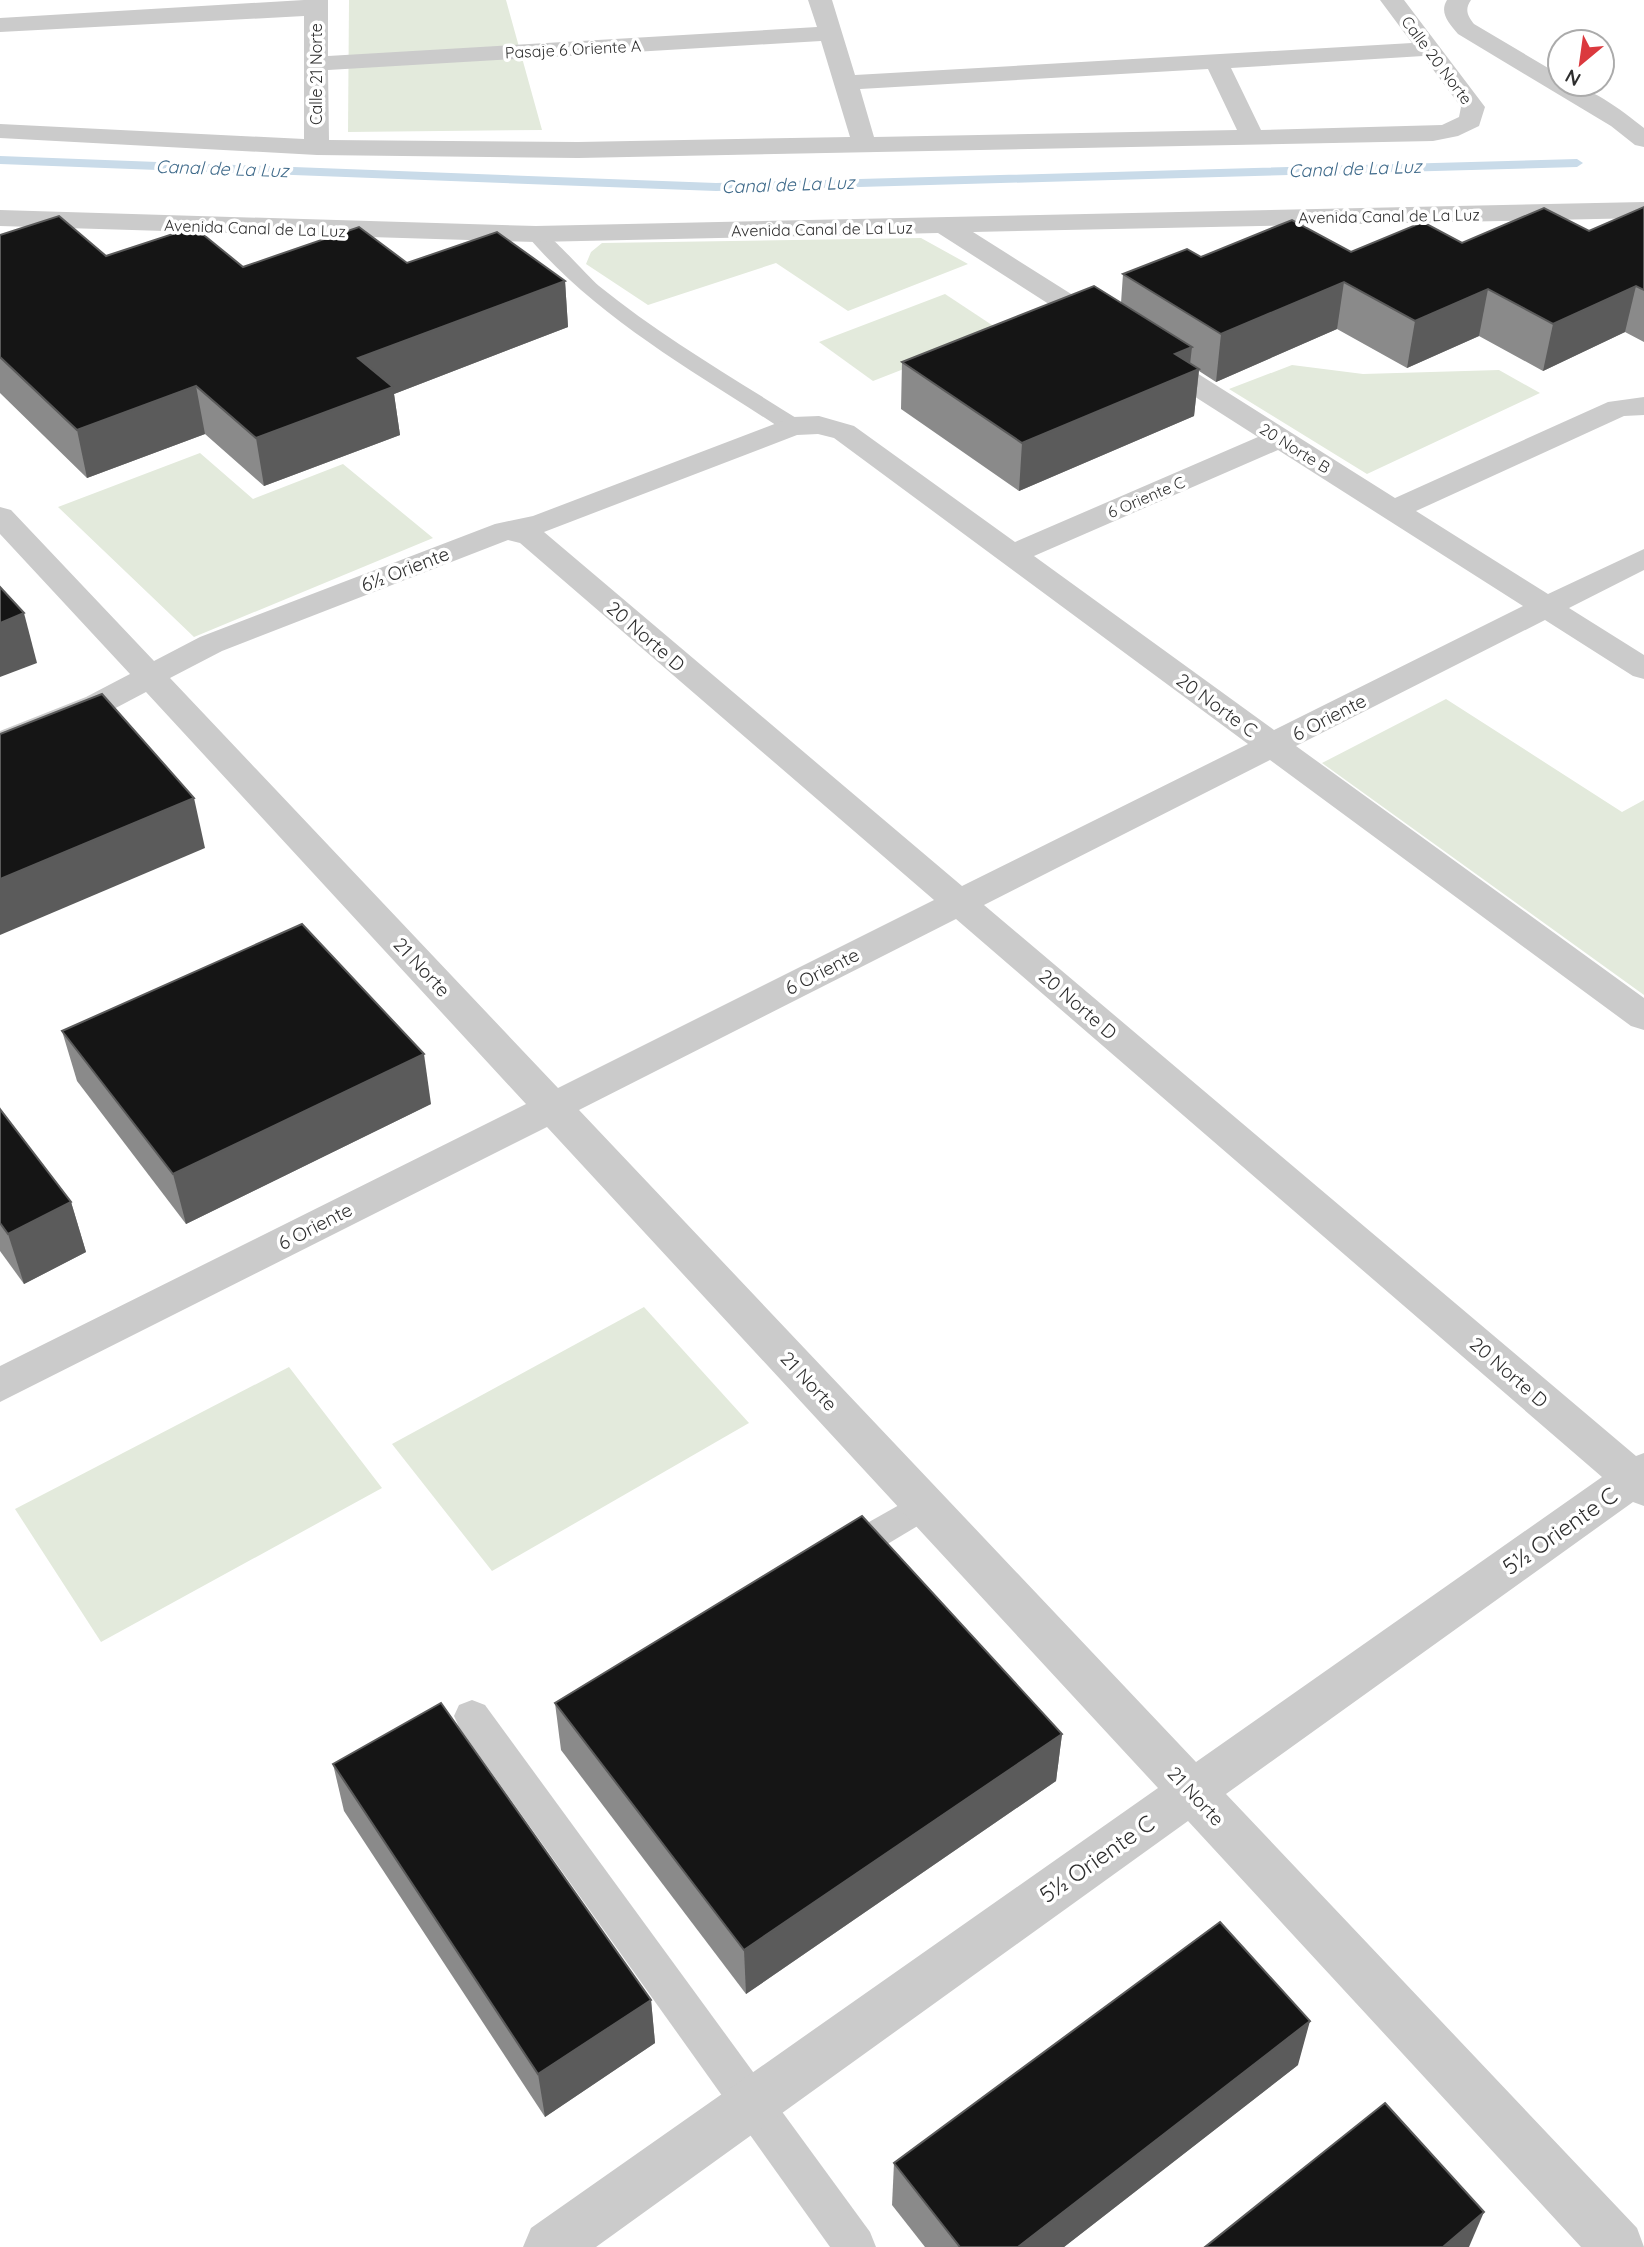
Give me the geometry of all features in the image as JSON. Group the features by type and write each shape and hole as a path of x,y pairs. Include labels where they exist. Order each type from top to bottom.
{"street":[{"path":"820,0 865,147"},
{"name":"Calle 20 Norte","path":"1253,138 1433,134 1449,131 1470,121 1474,107 1392,0"},
{"path":"1460,0 1455,6 1456,16 1466,29 1632,120 1644,140"},
{"path":"0,25 316,4"},
{"name":"Calle 21 Norte","path":"316,4 317,148"},
{"name":"Pasaje 6 Oriente A","path":"316,64 831,33"},
{"path":"846,83 1428,48"},
{"path":"0,131 317,148 578,150 865,147 1253,138 1216,61"},
{"name":"Avenida Canal de La Luz","path":"0,218 128,225 536,234 1644,211"},
{"name":"20 Norte B","path":"946,227 1644,669"},
{"path":"1393,510 1618,408 1644,406"},
{"name":"6½ Oriente","path":"0,743 98,704 211,644 506,530 540,524 806,426"},
{"name":"20 Norte C","path":"806,426 844,432 1644,1017"},
{"name":"6 Oriente C","path":"1012,555 1280,439"},
{"name":"21 Norte","path":"0,516 1618,2247"},
{"name":"20 Norte D","path":"506,530 531,537 1640,1479"},
{"name":"6 Oriente","path":"0,1385 1644,558"},
{"name":"5½ Oriente C","path":"550,2247 1192,1792 1640,1479"}],"lane":[{"path":"536,234 555,259 621,313 806,426"},
{"path":"820,1567 924,1504"},
{"path":"472,1716 855,2247"}],"shaded area":[{"path":"349,0 506,0 542,130 348,132"},
{"path":"921,238 968,264 848,311 776,263 648,305 586,264 591,252 602,243"},
{"path":"945,294 1001,331 873,381 819,342"},
{"path":"1292,365 1363,374 1499,370 1540,393 1367,474 1229,389"},
{"path":"200,453 253,499 343,464 433,538 194,637 58,507"},
{"path":"1446,699 1622,812 1644,800 1644,995 1322,763"},
{"path":"644,1307 749,1423 492,1571 392,1444"},
{"path":"289,1367 382,1488 101,1642 15,1509"}],"building":[{"path":"1644,207 1644,290 1636,286 1553,324 1488,289 1415,321 1344,282 1221,334 1123,274 1187,249 1201,257 1292,220 1351,252 1423,222 1462,243 1544,208 1589,231"},
{"path":"59,216 106,256 194,227 243,267 359,227 407,263 497,232 565,281 358,358 393,387 256,438 196,386 77,430 0,357 0,235"},
{"path":"1094,286 1192,347 1175,354 1199,369 1022,443 902,362"},
{"path":"0,587 24,613 0,623"},
{"path":"102,694 194,798 0,879 0,734"},
{"path":"302,924 424,1054 173,1174 62,1031"},
{"path":"0,1109 71,1202 8,1234 0,1223"},
{"path":"862,1516 1062,1734 744,1950 555,1703"},
{"path":"441,1703 651,2000 538,2074 333,1764"},
{"path":"1220,1922 1310,2021 1018,2247 960,2247 894,2163"},
{"path":"1385,2103 1484,2212 1443,2247 1205,2247"}],"waterway":[{"name":"Canal de La Luz","path":"0,160 716,187 1577,163"}]}
